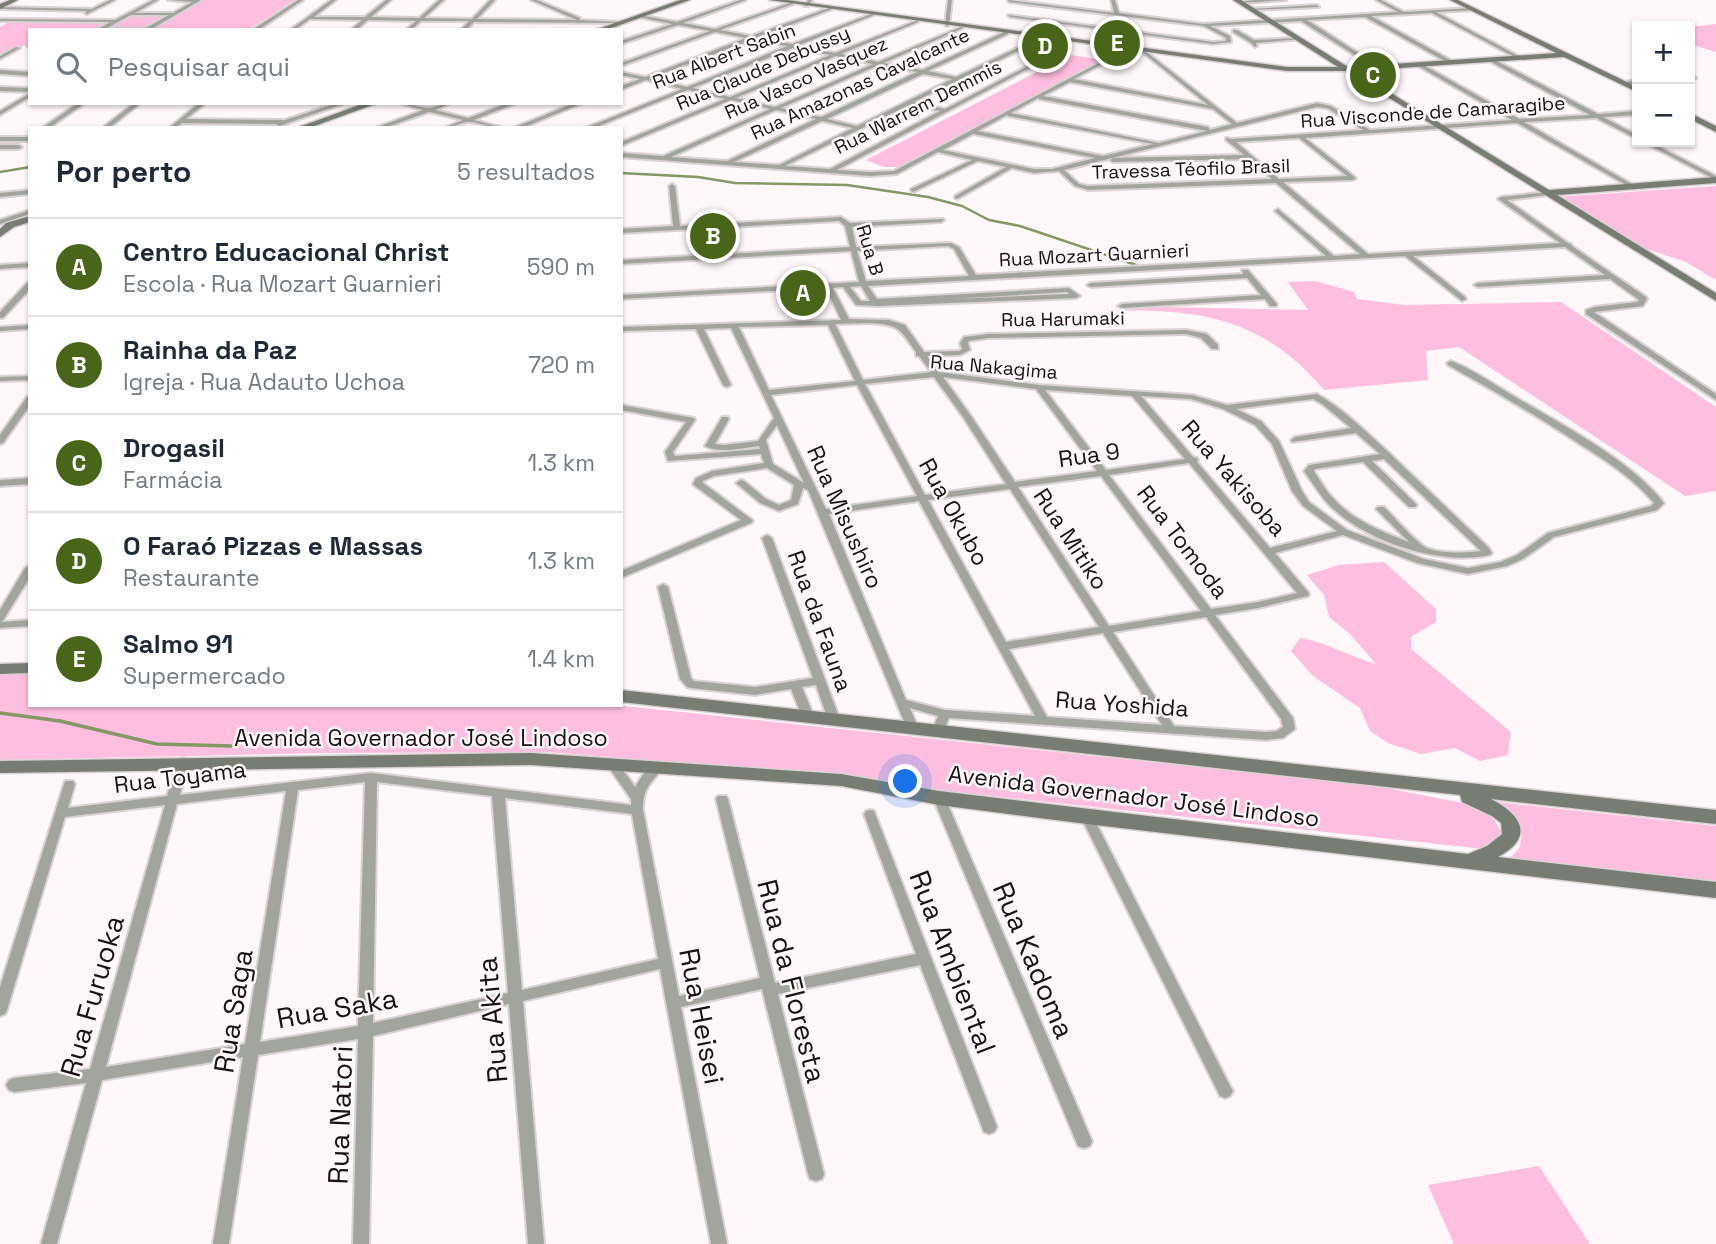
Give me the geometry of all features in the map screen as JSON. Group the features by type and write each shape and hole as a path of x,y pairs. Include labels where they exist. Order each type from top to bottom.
{"main road":[{"path":"0,8 15,0"},
{"path":"604,28 687,0"},
{"path":"775,0 1276,68 1378,68 1564,55"},
{"path":"1453,0 1632,88"},
{"path":"1238,1 1716,298"},
{"path":"306,126 368,105"},
{"path":"1695,118 1716,128"},
{"path":"1547,193 1716,179"},
{"path":"2,228 28,220"},
{"path":"0,669 28,668"},
{"name":"Avenida Governador José Lindoso","path":"623,696 807,714 912,728 942,722 1444,789 1716,817"},
{"name":"Avenida Governador José Lindoso","path":"0,767 183,762 531,759 611,762 841,780 939,798 1087,817 1716,890"},
{"path":"1444,789 1496,809 1508,820 1514,831 1511,842 1502,849 1473,860"}],"street":[{"path":"72,21 113,0"},
{"path":"103,28 156,0"},
{"path":"170,0 198,0"},
{"path":"148,28 198,0"},
{"path":"257,28 301,0"},
{"path":"295,28 334,0"},
{"path":"356,28 390,0"},
{"path":"410,28 442,0"},
{"path":"465,28 494,0"},
{"path":"533,0 583,22"},
{"path":"623,42 744,0"},
{"path":"947,24 950,0"},
{"path":"1062,0 1063,8"},
{"path":"1113,0 1116,15"},
{"path":"1238,1 1284,0"},
{"path":"1308,0 1337,17"},
{"path":"1378,0 1403,13"},
{"path":"1008,33 1009,1 1203,25 1472,9"},
{"path":"623,64 791,3"},
{"path":"521,28 542,4"},
{"path":"1251,9 1317,6"},
{"path":"0,8 93,10"},
{"path":"623,87 830,9"},
{"path":"1432,12 1521,58"},
{"path":"130,14 173,14"},
{"name":"Rua Albert Sabin","path":"593,126 872,14"},
{"path":"643,15 960,78"},
{"path":"1010,16 1213,43 1230,40 1203,25"},
{"path":"1367,16 1452,62"},
{"path":"308,18 620,22"},
{"path":"1303,19 1378,68"},
{"name":"Rua Claude Debussy","path":"623,143 916,20"},
{"path":"0,22 115,21"},
{"path":"572,28 583,22"},
{"name":"Rua Vasco Vasquez","path":"663,158 961,27"},
{"path":"1234,31 1254,44 1299,39"},
{"name":"Rua Amazonas Cavalcante","path":"727,163 1008,33"},
{"path":"779,167 1040,37"},
{"name":"Rua Warrem Demmis","path":"831,170 1056,53 1021,47"},
{"path":"0,58 18,48"},
{"path":"623,155 870,174 895,173 1126,49"},
{"path":"1143,51 1235,124"},
{"path":"1491,60 1632,134"},
{"path":"1420,65 1633,187"},
{"path":"20,73 28,69"},
{"path":"0,72 28,74"},
{"path":"623,75 858,129"},
{"path":"1069,80 1216,108"},
{"path":"1623,83 1632,82"},
{"path":"0,89 28,93"},
{"path":"0,113 28,94"},
{"path":"1039,97 1214,130 1231,141 1365,255"},
{"path":"909,103 947,111"},
{"path":"48,126 79,105"},
{"path":"108,126 135,105"},
{"path":"174,126 200,105"},
{"path":"273,126 337,105"},
{"path":"410,105 492,126"},
{"path":"384,126 443,105"},
{"path":"452,126 509,105"},
{"path":"521,126 575,105"},
{"path":"939,151 1034,171 1061,170 1317,105 1336,111 1370,132"},
{"path":"0,107 9,107"},
{"name":"Rua Visconde de Camaragibe","path":"1231,141 1632,113"},
{"path":"1008,114 1160,144"},
{"path":"180,121 286,122"},
{"path":"974,132 1105,158"},
{"name":"Travessa Téofilo Brasil","path":"1061,170 1077,185 1088,188 1329,180 1353,176 1301,137"},
{"path":"0,139 28,139"},
{"path":"0,147 19,147"},
{"path":"1655,147 1716,179"},
{"path":"1096,161 1247,157"},
{"path":"913,190 978,159"},
{"path":"957,197 1010,167"},
{"path":"623,231 677,228 672,186"},
{"path":"0,195 28,192"},
{"path":"1547,193 1501,199 1569,245 1644,302 1602,307 1590,314 1716,398"},
{"path":"1278,211 1331,257"},
{"path":"2,228 28,213"},
{"name":"Rua B","path":"677,228 841,219 848,225 863,284 875,302 888,305 1076,296 1069,290 875,302 859,303 845,285"},
{"path":"848,225 941,220"},
{"path":"623,262 943,244 953,246 959,252 974,278"},
{"name":"Rua Mozart Guarnieri","path":"623,297 1569,245"},
{"path":"1406,253 1462,299"},
{"path":"1122,306 1270,300 1235,263"},
{"path":"0,267 28,265"},
{"path":"1091,285 1248,276"},
{"path":"1478,285 1612,277"},
{"path":"829,286 846,322"},
{"path":"0,316 28,287"},
{"path":"623,329 889,322 906,332 919,354 936,374"},
{"name":"Rua Okubo","path":"831,323 860,383 1042,719"},
{"name":"Rua Misushiro","path":"734,326 823,512 904,703 912,728"},
{"path":"0,329 28,327"},
{"path":"699,327 727,385"},
{"name":"Rua Harumaki","path":"919,354 960,353 966,350 964,343 967,339 988,336 1186,332 1204,336 1215,347"},
{"path":"1226,407 1258,423 1268,433 1276,443 1297,491 1306,504 1344,532 1421,561 1468,571 1481,570 1520,557 1550,535 1654,508 1659,503 1656,496 1634,478 1573,437 1451,363"},
{"name":"Rua Nakagima","path":"768,393 936,374 1039,387 1192,397 1226,407"},
{"name":"Rua Mitiko","path":"936,374 1170,728"},
{"path":"0,379 28,378"},
{"name":"Rua Tomoda","path":"1039,387 1105,471 1290,724"},
{"name":"Rua Yakisoba","path":"1134,393 1304,590 1302,596 1210,613"},
{"path":"1226,407 1319,397 1357,430 1385,456 1487,553 1453,555 1419,548 1380,534 1345,514 1328,499 1309,471 1312,467 1385,456"},
{"path":"0,441 28,402"},
{"path":"623,407 691,420 668,452 671,459 763,447"},
{"path":"779,416 763,447 769,465 799,484 812,488"},
{"path":"725,419 709,446 763,447"},
{"path":"1295,440 1357,430"},
{"path":"1365,459 1412,505"},
{"name":"Rua 9","path":"823,512 1194,460"},
{"path":"623,574 748,521 698,484 699,480 712,474 769,465"},
{"path":"0,483 28,481"},
{"path":"741,482 763,501 779,508 795,502 799,484"},
{"path":"1381,509 1419,548"},
{"path":"1271,551 1344,532"},
{"name":"Rua da Fauna","path":"767,538 833,718"},
{"path":"0,619 28,571"},
{"path":"663,587 686,679 691,684 755,691 819,681"},
{"path":"1004,646 1210,613"},
{"path":"0,625 28,623"},
{"path":"795,685 807,714"},
{"name":"Rua Yoshida","path":"904,703 942,722 1042,719 1266,736 1285,733 1290,724"},
{"name":"Rua Furuoka","path":"49,1244 183,762"},
{"name":"Rua Heisei","path":"611,762 637,803 664,963 719,1244"},
{"path":"637,803 643,780 658,767"},
{"name":"Rua Toyama","path":"62,813 370,777 498,792 637,803"},
{"name":"Rua Natori","path":"361,1244 370,777"},
{"path":"0,1010 69,784"},
{"name":"Rua Saga","path":"221,1244 293,785"},
{"name":"Rua Akita","path":"498,792 518,998 536,1244"},
{"name":"Rua Kadoma","path":"939,798 1084,1141"},
{"name":"Rua da Floresta","path":"722,799 816,1174"},
{"name":"Rua Ambiental","path":"870,814 989,1127"},
{"path":"1087,817 1225,1091"},
{"path":"673,1003 925,958"},
{"name":"Rua Saka","path":"15,1085 95,1075 367,1031 664,963"}],"shaded area":[{"path":"203,0 295,0 250,28 155,28"},
{"path":"132,15 168,15 145,28 108,28"},
{"path":"11,21 110,22 100,28 28,28 28,44 0,56 0,27"},
{"path":"1716,24 1716,52 1695,46 1695,26"},
{"path":"1064,54 1104,60 905,167 884,167 866,160 1035,73"},
{"path":"1716,186 1716,280 1686,262 1632,244 1557,197"},
{"path":"1315,281 1354,292 1357,299 1404,305 1561,302 1716,407 1716,491 1685,496 1459,347 1426,351 1428,380 1324,390 1300,365 1276,346 1225,322 1168,312 1104,311 1167,307 1308,310 1288,282"},
{"path":"1384,562 1436,609 1436,622 1411,637 1411,649 1511,732 1508,755 1480,761 1455,748 1421,754 1388,743 1370,731 1360,708 1312,675 1291,651 1300,638 1376,664 1350,634 1329,617 1324,595 1307,575 1339,565"},
{"path":"0,674 28,674 28,707 623,706 1376,786 1468,804 1493,818 1502,833 1499,840 1483,848 1475,848 685,763 547,752 320,753 0,760"},
{"path":"1497,802 1716,826 1716,883 1509,859 1519,849 1522,836 1505,808"},
{"path":"1539,1166 1590,1244 1454,1244 1428,1185"}],"waterway":[{"path":"0,172 28,167"},
{"path":"623,173 698,177 735,183 847,185 928,197 962,206 989,220 1020,226 1136,265"},
{"path":"0,713 60,721 157,744 231,746"}],"place":[{"name":"Salmo 91","path":"1117,43"},
{"name":"O Faraó Pizzas e Massas","path":"1045,46"},
{"name":"Drogasil","path":"1373,75"},
{"name":"Rainha da Paz","path":"713,236"},
{"name":"Centro Educacional Christ","path":"803,293"}]}
